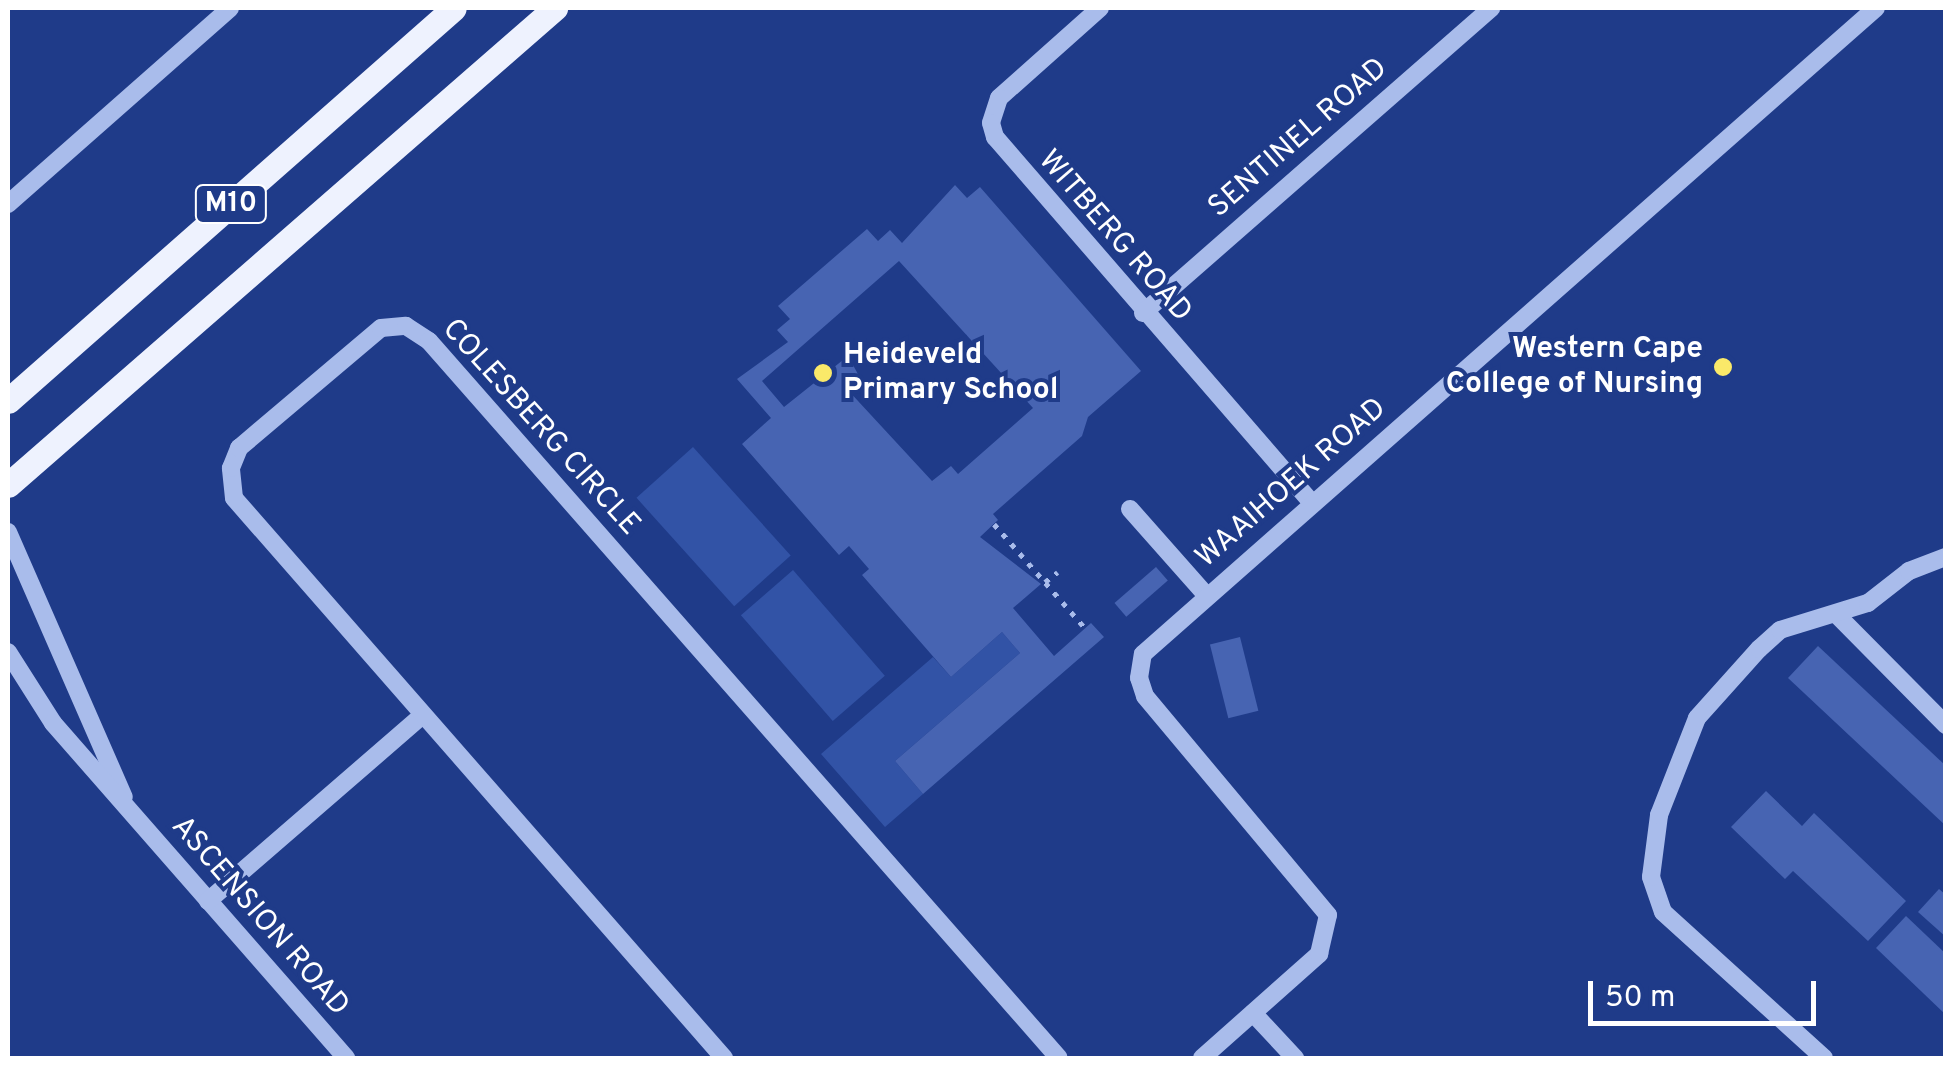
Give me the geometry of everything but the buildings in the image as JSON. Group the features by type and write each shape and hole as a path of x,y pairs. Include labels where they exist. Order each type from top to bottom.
{"main road":[{"name":"M10","path":"8,401 454,8"},
{"name":"M10","path":"8,485 555,8"}],"street":[{"path":"8,204 230,8"},
{"name":"WITBERG ROAD","path":"1100,8 1009,87 991,124 1002,151 1312,503"},
{"name":"SENTINEL ROAD","path":"1144,312 1490,8"},
{"name":"WAAIHOEK ROAD","path":"1202,1058 1324,948 1328,916 1141,687 1139,666 1149,644 1876,8"},
{"name":"COLESBERG CIRCLE","path":"724,1058 239,507 230,478 246,440 367,336 388,326 406,326 428,341 1058,1058"},
{"path":"1130,508 1206,595"},
{"name":"ASCENSION ROAD","path":"8,532 130,811"},
{"path":"1824,1058 1663,912 1650,862 1659,815 1697,718 1780,630 1837,615 1942,562"},
{"path":"1837,615 1946,725"},
{"name":"ASCENSION ROAD","path":"8,652 53,723 346,1058"},
{"path":"208,901 424,715"},
{"path":"1253,1013 1294,1058"}],"path":[{"path":"994,524 1086,628"},
{"path":"1045,582 1058,572"}],"shaded area":[{"path":"693,447 791,555 734,606 637,498"},
{"path":"793,570 885,676 833,721 741,615"},
{"path":"1002,632 1020,653 895,761 923,794 885,827 821,754 933,657 951,677"}],"place":[{"name":"Western Cape College of Nursing","path":"1723,367"},
{"name":"Heideveld Primary School","path":"823,373"}]}
